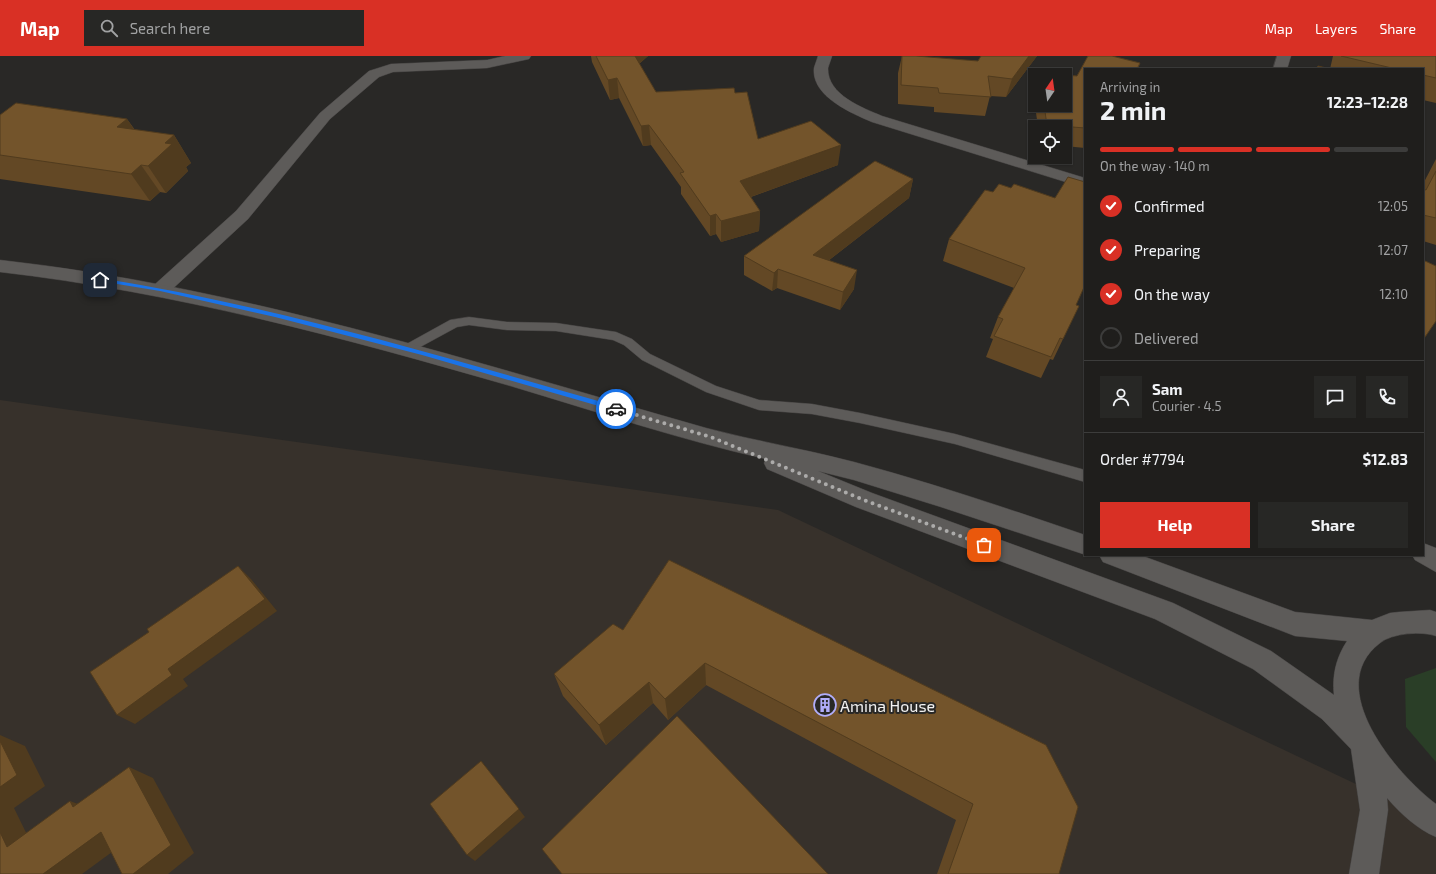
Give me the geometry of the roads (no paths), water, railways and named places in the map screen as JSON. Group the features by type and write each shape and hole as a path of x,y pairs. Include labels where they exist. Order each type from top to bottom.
{"main road":[{"path":"160,290 242,215 325,116 374,74 391,68 487,64 524,56"},
{"path":"825,56 821,63 822,74 827,86 837,99 854,109 877,119 1084,183"},
{"path":"1280,68 1284,56"},
{"path":"0,266 41,270 160,290 275,316 407,349 497,373 711,437 852,471 1025,524 1084,546"},
{"path":"711,437 864,500 1164,612 1262,660 1332,710 1363,744 1391,782 1424,814 1436,822"},
{"path":"1424,554 1436,560"},
{"path":"1114,556 1295,624 1382,628 1430,622 1436,624"},
{"path":"1364,874 1374,810 1363,744 1351,716 1346,694 1346,674 1351,656 1361,643 1382,628 1436,619"}],"lane":[{"path":"407,349 454,323 469,321 507,326 556,327 616,336 628,342 646,357 711,389 759,404 812,409 955,439 1084,476"}],"place":[{"name":"Amina House","path":"825,705"}]}
